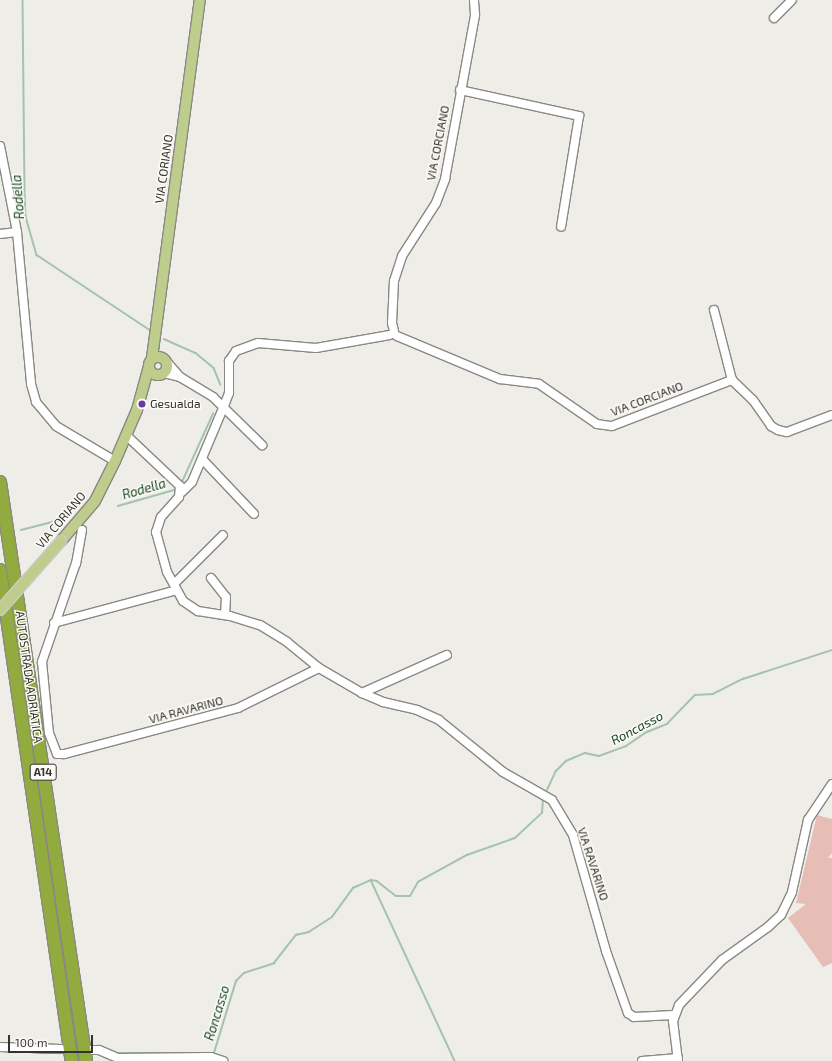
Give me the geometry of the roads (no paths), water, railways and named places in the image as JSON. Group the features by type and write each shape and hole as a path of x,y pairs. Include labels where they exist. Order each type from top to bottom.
{"highway":[{"name":"AUTOSTRADA ADRIATICA","path":"0,482 88,1056"},
{"name":"AUTOSTRADA ADRIATICA","path":"0,570 72,1061"}],"main road":[{"name":"VIA CORIANO","path":"0,610 95,501 127,436 143,391 151,362 200,0"},
{"path":"154,341 165,360 161,374 151,371 151,362 165,360"},
{"name":"VIA CORIANO","path":"143,391 161,374"}],"street":[{"name":"VIA CORCIANO","path":"474,0 475,15 460,90 445,179 436,202 402,256 394,281 392,323 394,334 500,379 539,384 597,424 612,426 732,380"},
{"path":"774,18 792,0"},
{"name":"VIA CORCIANO","path":"460,90 579,116 561,227"},
{"path":"0,146 13,232 31,384 36,402 56,426 115,462"},
{"path":"0,234 13,232"},
{"path":"714,310 732,380 753,400 771,426 786,432 832,415"},
{"name":"VIA RAVARINO","path":"394,334 323,348 258,343 244,347 236,352 229,361 229,393 203,460 192,482 161,517 156,532 162,559 183,601 191,608 260,625 287,642 319,668 362,693 383,702 417,710 439,720 503,772 552,800 573,835 606,952 628,1013 634,1017 674,1015"},
{"path":"165,360 180,377 213,397 224,406 262,445"},
{"path":"161,374 180,377"},
{"path":"127,436 175,480 182,492"},
{"path":"203,460 254,514"},
{"name":"VIA CORIANO","path":"54,750 42,676 42,662 54,623 76,563 82,530"},
{"path":"54,623 176,587 223,535"},
{"path":"211,578 226,597 224,615"},
{"path":"362,693 447,655"},
{"name":"VIA RAVARINO","path":"54,750 57,754 64,754 220,714 245,706 319,668"},
{"path":"642,1061 678,1060 674,1015 679,1005 722,960 781,915 792,892 808,820 832,784"},
{"path":"0,1047 61,1049"},
{"path":"88,1056 99,1050 118,1058 211,1057 223,1061"}],"waterway":[{"name":"Rodella","path":"23,1 26,217 37,255 150,330"},
{"name":"Rodella","path":"164,339 196,353 214,368 221,385"},
{"name":"Rodella","path":"182,482 213,414"},
{"name":"Rodella","path":"118,506 174,490"},
{"name":"Rodella","path":"21,530 64,519"},
{"name":"Roncasso","path":"547,790 556,771 566,761 585,753 599,756 626,746 647,732 667,724 695,695 713,694 743,679 832,650"},
{"name":"Roncasso","path":"116,1053 214,1053 236,981 244,973 274,963 296,935 309,932 332,917 353,888 371,880 377,881 396,896 410,896 418,882 467,855 515,838 542,813 543,799"},
{"name":"Roncasso","path":"371,880 455,1061"},
{"name":"Roncasso","path":"0,1051 58,1053"}],"place":[{"name":"Gesualda","path":"142,404"}]}
